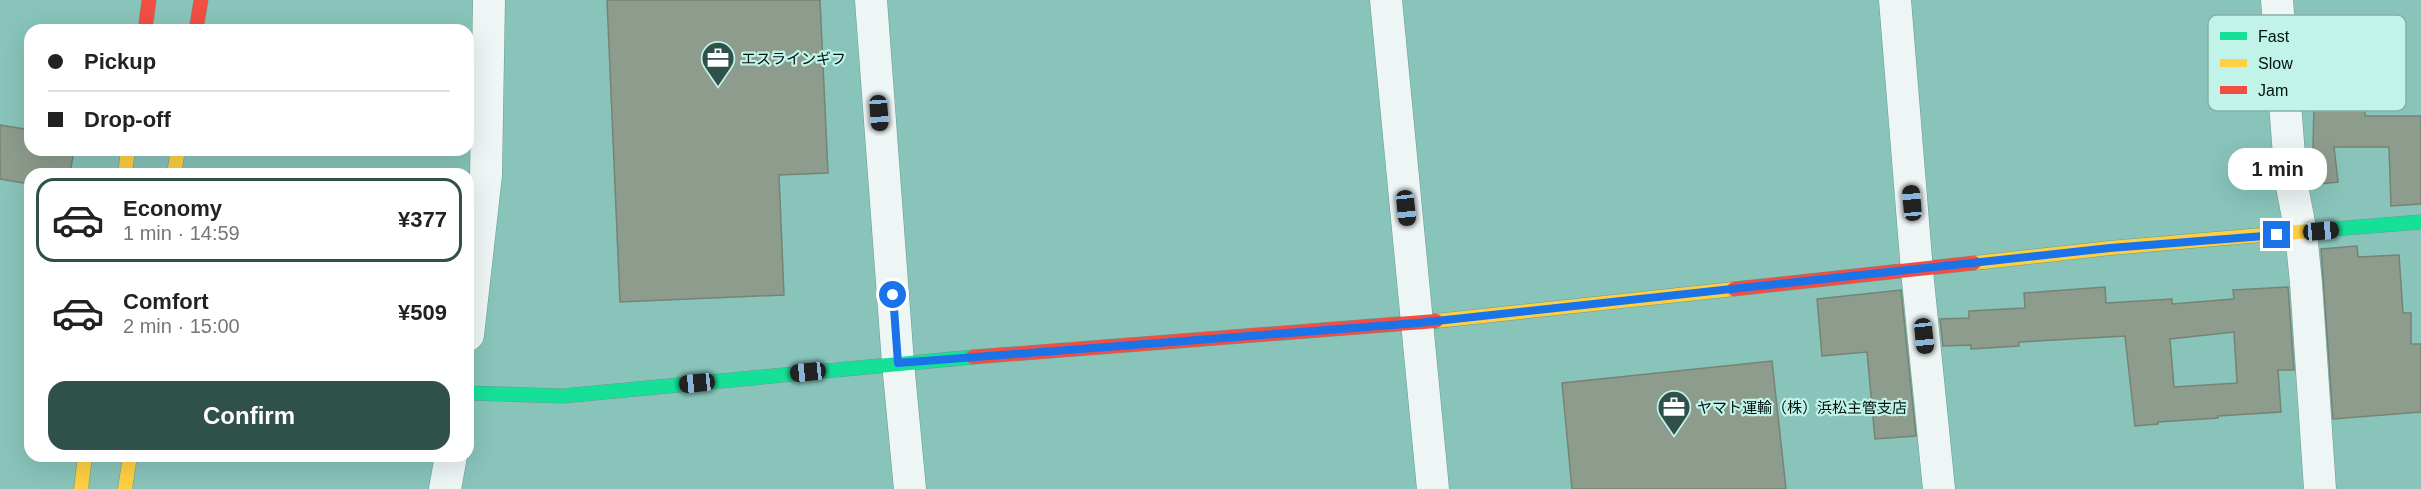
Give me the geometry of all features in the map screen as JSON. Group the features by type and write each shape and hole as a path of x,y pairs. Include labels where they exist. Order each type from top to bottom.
{"street":[{"path":"146,24 149,0"},
{"path":"197,24 201,0"},
{"path":"474,282 486,175 489,0"},
{"path":"871,0 898,363 910,489"},
{"path":"1386,0 1433,489"},
{"path":"1895,0 1917,271 1939,489"},
{"path":"2277,0 2278,15"},
{"path":"2286,111 2291,181 2301,233 2320,489"},
{"path":"474,393 563,396 898,363 1418,323 1917,271 2110,248 2421,222"},
{"path":"81,489 84,462"},
{"path":"125,489 129,462"},
{"path":"445,489 450,462"}],"building":[{"name":"エスラインギフ","path":"607,0 820,0 828,173 779,175 784,295 620,302"},
{"path":"2314,111 2365,111 2365,116 2421,116 2421,204 2391,206 2389,147 2334,147 2338,182 2310,185 2307,150 2313,149"},
{"path":"0,125 24,129 24,156 73,156 71,168 24,168 24,183 0,179"},
{"path":"2357,246 2358,257 2399,255 2403,313 2411,313 2411,344 2421,344 2421,412 2333,419 2321,249"},
{"path":"2105,287 2106,303 2172,299 2172,304 2234,299 2233,290 2288,287 2294,370 2278,370 2281,412 2218,416 2218,418 2135,426 2125,336 2019,342 2019,346 1971,349 1971,345 1943,346 1940,319 1969,318 1969,311 2025,308 2024,293","holes":["2234,332 2237,383 2174,387 2170,339"]},
{"path":"1901,290 1916,436 1875,439 1867,352 1822,356 1817,299"},
{"name":"ヤマト運輸（株）浜松主管支店","path":"1772,361 1786,489 1572,489 1562,383"}],"traffic: fast":[{"path":"2321,230 2421,222"},
{"path":"474,393 563,396 973,357"}],"traffic: slow":[{"path":"126,168 127,156"},
{"path":"175,168 177,156"},
{"path":"1974,263 2110,248 2321,230"},
{"path":"1436,321 1734,289"},
{"path":"81,489 84,462"},
{"path":"125,489 129,462"}],"traffic: jam":[{"path":"146,24 149,0"},
{"path":"197,24 201,0"},
{"path":"1734,289 1974,263"},
{"path":"973,357 1436,321"}],"place":[{"name":"エスラインギフ","path":"718,87"},
{"name":"ヤマト運輸（株）浜松主管支店","path":"1674,436"}],"route":[{"path":"893,295 898,363 1418,323 1917,271 2110,248 2277,235"}]}
